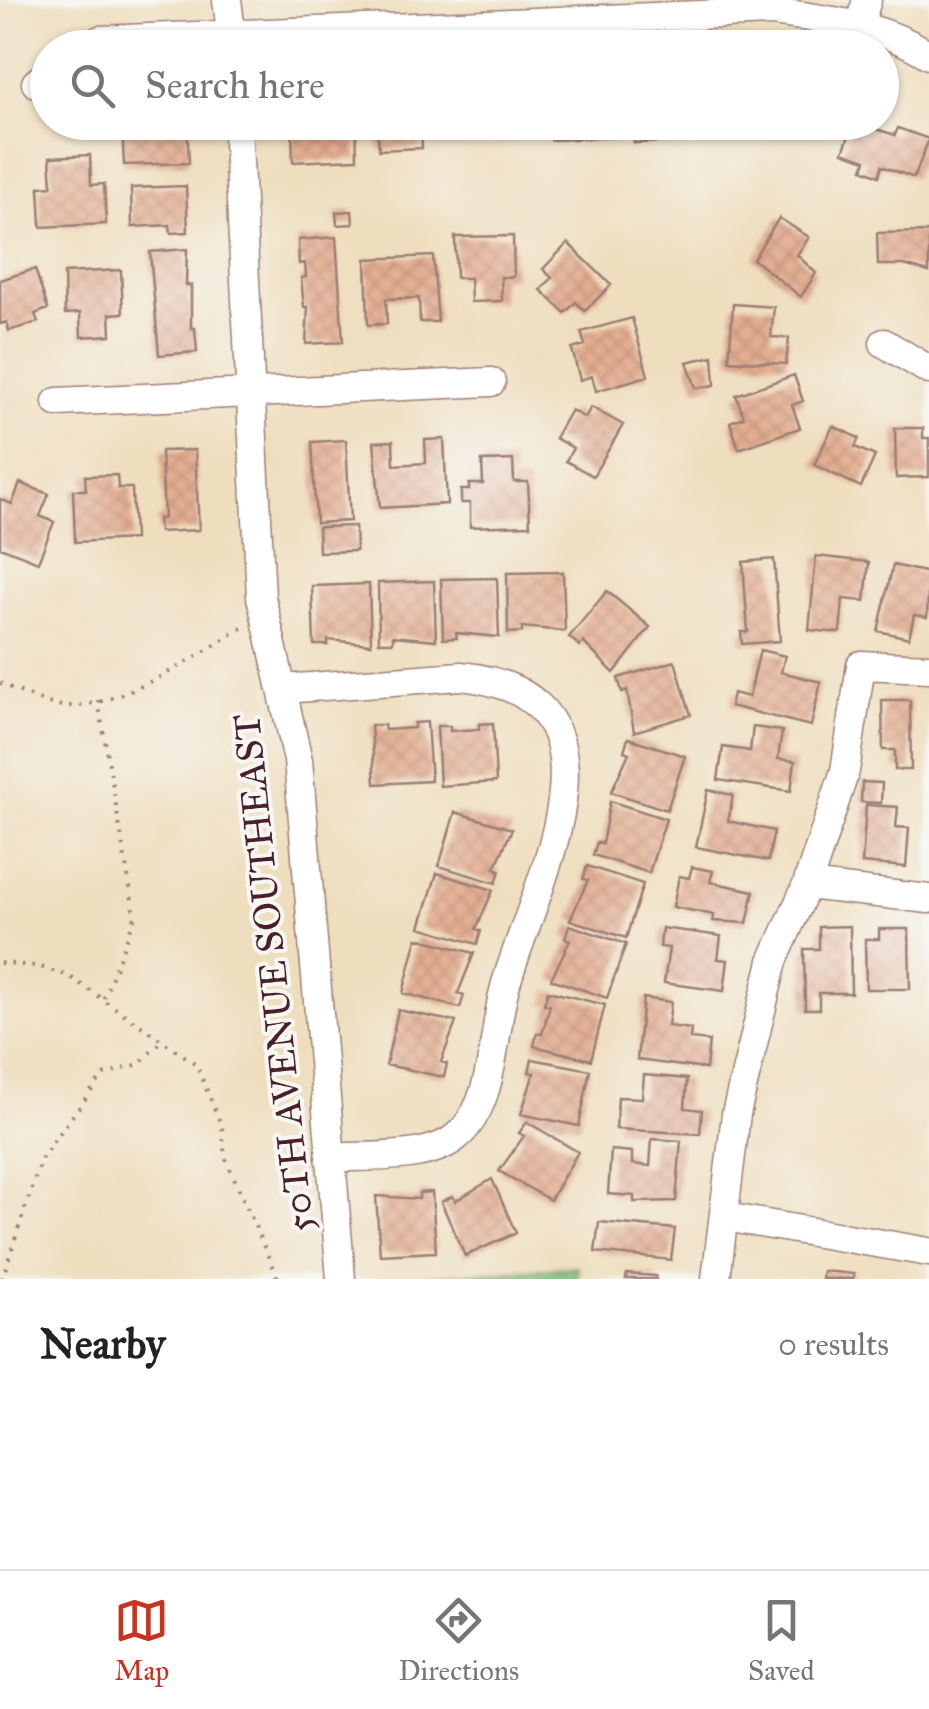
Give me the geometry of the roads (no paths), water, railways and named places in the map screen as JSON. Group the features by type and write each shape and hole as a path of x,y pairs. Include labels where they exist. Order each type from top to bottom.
{"street":[{"path":"227,0 231,30"},
{"path":"437,30 772,12 863,13 886,30"},
{"path":"899,39 929,55"},
{"name":"50TH AVENUE SOUTHEAST","path":"238,140 261,597 298,760 341,1279"},
{"path":"884,343 929,370"},
{"path":"57,402 491,382"},
{"path":"716,1279 736,1114 772,961 807,884 845,771 861,665 929,668"},
{"path":"283,689 461,676 489,679 517,688 548,718 562,746 566,772 565,806 505,988 487,1078 468,1126 452,1140 429,1150 330,1158"},
{"path":"807,884 929,900"},
{"path":"725,1217 928,1244"}]}
